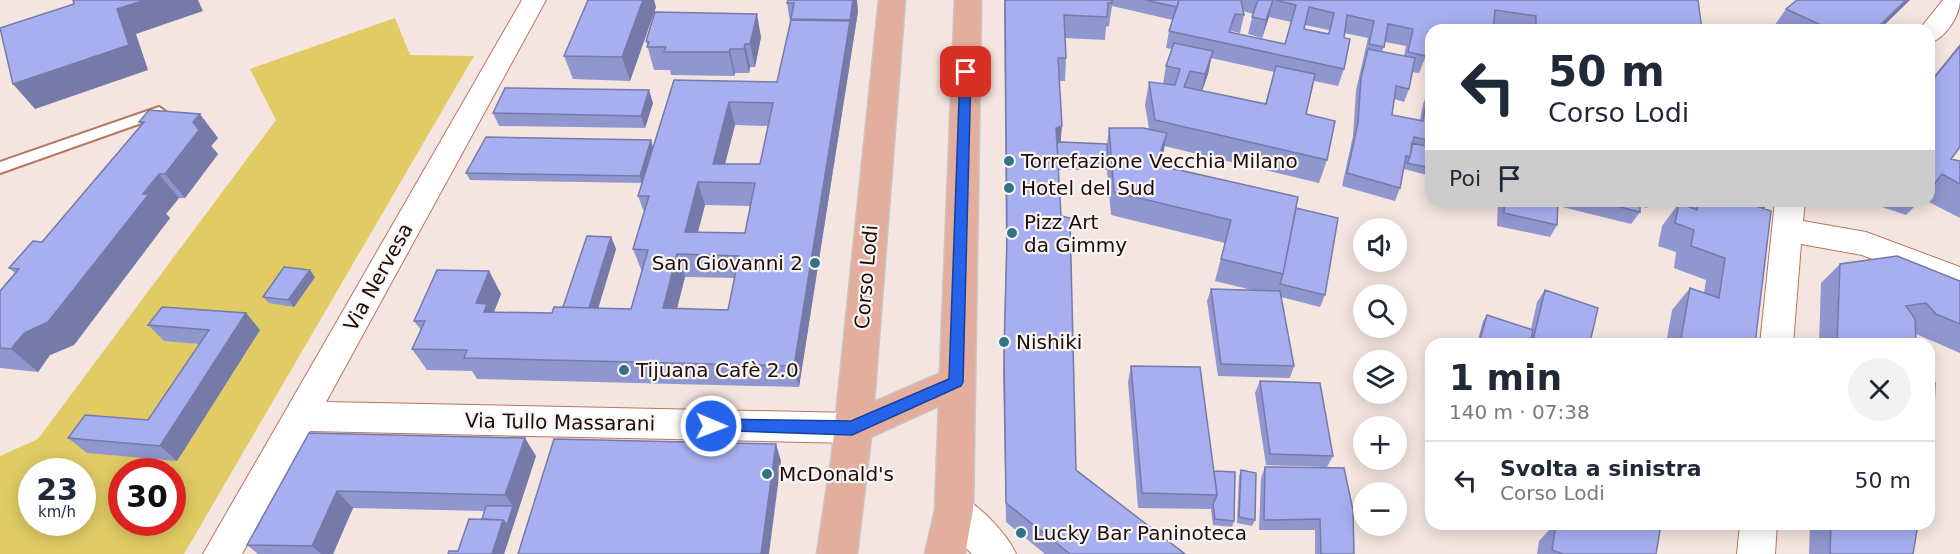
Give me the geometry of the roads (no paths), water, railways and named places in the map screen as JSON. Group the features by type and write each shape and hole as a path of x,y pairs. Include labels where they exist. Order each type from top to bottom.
{"main road":[{"name":"Corso Lodi","path":"837,554 852,428 892,0"},
{"path":"945,554 954,510 968,0"},
{"name":"Via Tullo Massarani","path":"852,428 956,382"}],"street":[{"name":"Via Nervesa","path":"222,554 534,0"},
{"path":"1935,27 1956,0"},
{"path":"1777,338 1789,215 1960,280"},
{"name":"Via Tullo Massarani","path":"299,416 852,428"},
{"path":"954,510 997,554"},
{"path":"1756,554 1758,530"}],"lane":[{"path":"0,168 159,111"}],"place":[{"name":"Torrefazione Vecchia Milano","path":"1009,161"},
{"name":"Hotel del Sud","path":"1009,188"},
{"name":"Pizz Art da Gimmy","path":"1012,233"},
{"name":"San Giovanni 2","path":"815,263"},
{"name":"Nishiki","path":"1004,342"},
{"name":"Tijuana Cafè 2.0","path":"624,370"},
{"name":"McDonald's","path":"767,474"},
{"name":"Lucky Bar Paninoteca","path":"1021,533"}]}
